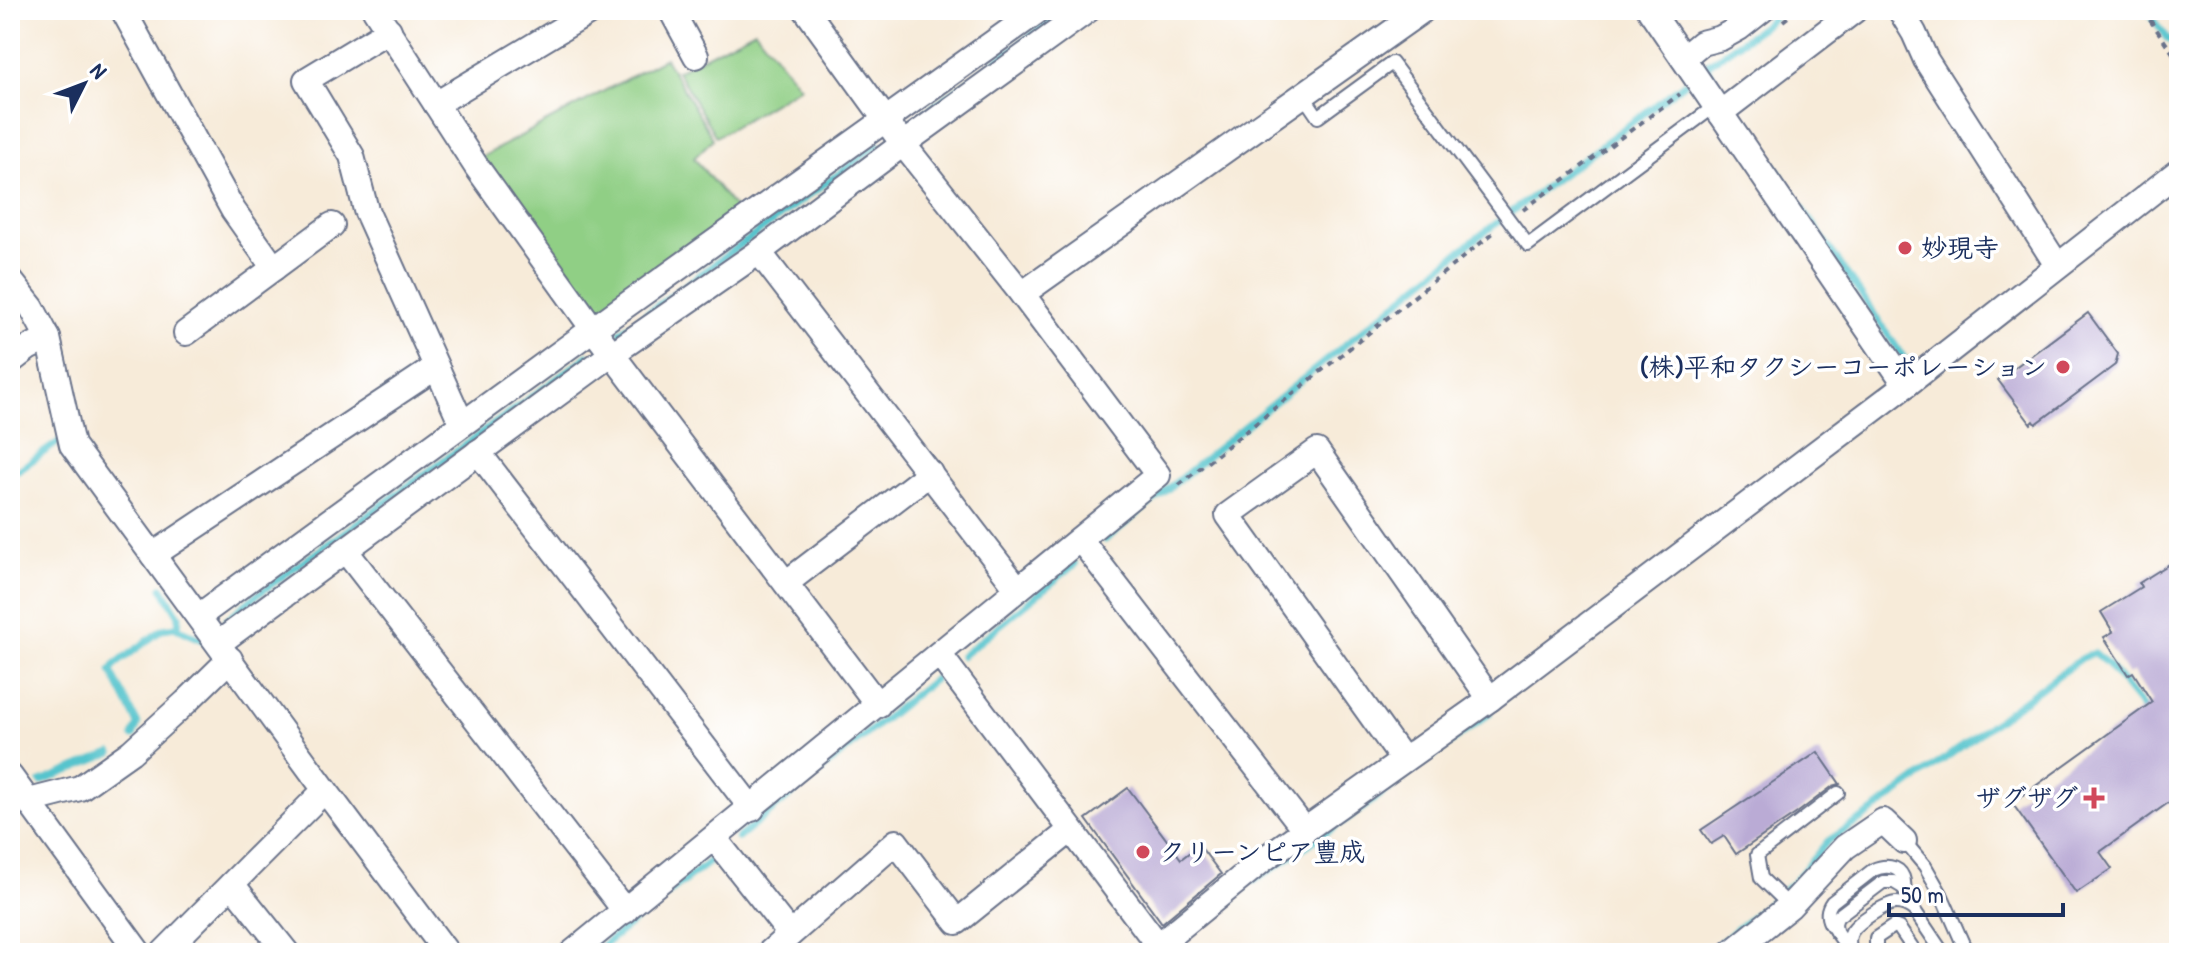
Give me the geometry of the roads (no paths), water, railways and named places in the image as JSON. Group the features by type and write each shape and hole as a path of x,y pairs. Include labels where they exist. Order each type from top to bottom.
{"street":[{"path":"123,10 233,210 274,268"},
{"path":"436,104 593,10"},
{"path":"671,10 696,56"},
{"path":"578,951 1158,475 1022,294 903,144 806,10"},
{"path":"199,616 1039,10"},
{"path":"16,788 80,788 131,752 186,702 224,651 345,550 1088,10"},
{"path":"1022,294 1423,10"},
{"path":"1650,10 1906,385"},
{"path":"1683,58 1701,43 1721,38 1762,10"},
{"path":"1718,110 1855,10"},
{"path":"1900,10 1926,60 2057,265"},
{"path":"462,424 366,210 352,156 306,80 382,20 476,166 593,329 878,705"},
{"path":"939,654 1158,951 1264,859 1490,699 1906,385 2179,171"},
{"path":"186,333 332,225"},
{"path":"759,252 1018,589"},
{"path":"10,280 32,308 72,445 447,953"},
{"path":"10,362 40,342"},
{"path":"153,555 436,367"},
{"path":"1403,760 1228,515 1304,460 1317,451 1490,699"},
{"path":"478,452 752,809"},
{"path":"786,583 930,473"},
{"path":"1080,539 1305,830"},
{"path":"345,550 625,911"},
{"path":"16,788 139,953"},
{"path":"163,953 325,790"},
{"path":"1731,953 1788,904 1845,847 1883,821 1904,841"},
{"path":"769,953 896,842 957,922 1071,830"},
{"path":"715,839 790,934"},
{"path":"232,884 287,953"}],"lane":[{"path":"1303,95 1318,117 1392,63 1528,245 1718,110"},
{"path":"1788,904 1761,878 1757,855 1838,793"},
{"path":"1904,841 1925,866 1941,894 1967,953"},
{"path":"1851,952 1827,918 1829,905 1873,870 1886,866 1896,869 1903,877 1904,888 1914,910 1943,953"},
{"path":"1851,952 1849,941 1854,929 1882,908 1901,904 1914,910"},
{"path":"1876,945 1876,938 1894,926 1899,928 1916,953"}],"waterway":[{"path":"912,122 1066,10"},
{"path":"1667,10 1683,33"},
{"path":"1704,67 1782,10"},
{"path":"2147,10 2169,40"},
{"path":"1706,66 1719,86"},
{"path":"1105,540 1470,243 1685,83"},
{"path":"1741,118 1912,370"},
{"path":"621,332 878,145"},
{"path":"227,619 588,356"},
{"path":"10,476 60,441"},
{"path":"84,481 100,504"},
{"path":"962,656 1075,564"},
{"path":"162,588 179,616 178,629"},
{"path":"133,736 138,724 111,671 115,665 163,629 175,627 202,640"},
{"path":"1708,953 1793,883 1828,841 2082,658 2095,653 2148,714"},
{"path":"738,838 934,679"},
{"path":"1254,881 1364,807 1489,714"},
{"path":"41,782 111,753"},
{"path":"601,947 710,861"}],"place":[{"name":"妙現寺","path":"1905,248"},
{"name":"(株)平和タクシーコーポレーション","path":"2063,367"},
{"name":"ザグザグ","path":"2094,798"},
{"name":"クリーンピア豊成","path":"1143,852"}]}
